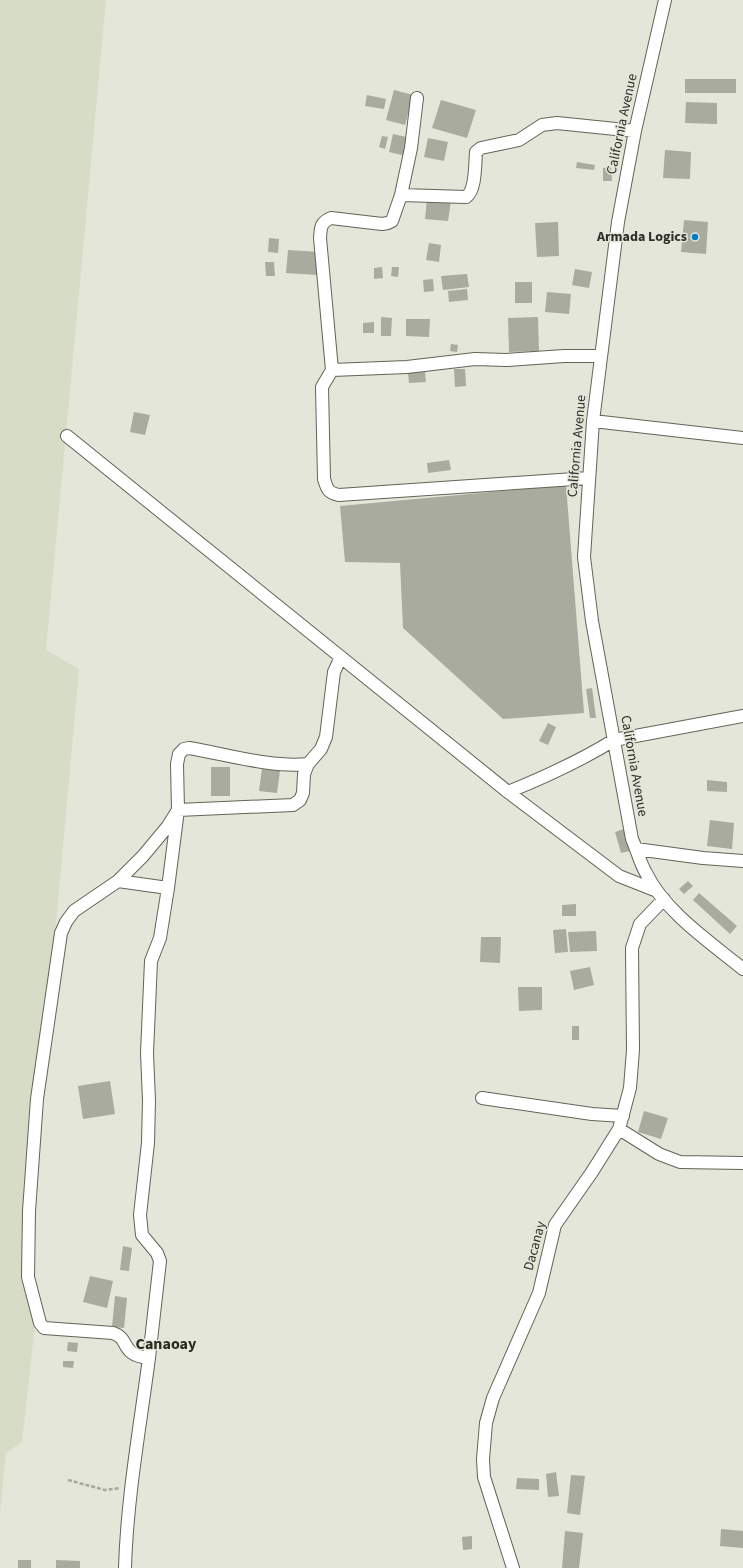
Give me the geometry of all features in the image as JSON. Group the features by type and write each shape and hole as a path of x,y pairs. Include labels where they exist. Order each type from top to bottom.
{"street":[{"name":"California Avenue","path":"660,895 645,873 632,839 592,621 584,557 588,478 593,421 618,222 635,131 665,0"},
{"path":"417,98 411,148 401,195 392,221 382,224 331,218 324,221 322,225 320,238 332,370 322,387 324,479 327,490 331,494 339,495 588,478"},
{"path":"401,195 466,197 469,195 473,187 476,152 478,150 484,147 519,140 542,126 557,123 635,131"},
{"path":"332,370 407,367 475,359 506,360 564,356 601,356"},
{"path":"593,421 743,438"},
{"path":"67,436 508,792 619,876 660,895 696,930 743,969"},
{"path":"178,810 293,805 300,800 303,793 304,774 308,764 321,749 326,737 334,672 341,657"},
{"path":"508,792 552,774 614,740 743,716"},
{"path":"125,1568 125,1548 132,1486 160,1261 157,1253 142,1235 140,1215 148,1143 148,1030 151,961 160,938 168,888 178,810 177,764 179,754 184,749 190,748 231,757 296,765 308,764"},
{"path":"149,1358 132,1354 127,1350 120,1337 113,1333 44,1328 40,1323 28,1277 29,1210 37,1099 61,933 66,922 74,911 118,881 143,856 168,826 178,810"},
{"path":"636,849 743,861"},
{"path":"118,881 168,888"},
{"name":"Dacanay","path":"513,1568 484,1477 483,1459 486,1423 493,1398 539,1293 555,1224 592,1172 619,1129 630,1088 633,1050 632,948 640,924 660,895"},
{"path":"482,1098 592,1114 623,1116"},
{"path":"619,1129 659,1154 680,1162 743,1163"}],"path":[{"path":"68,1480 105,1490 132,1486"}],"shaded area":[{"path":"0,0 106,0 46,650 79,669 56,924 32,1109 24,1271 35,1324 22,1442 6,1453 0,1513"}],"building":[{"path":"685,79 736,79 736,93 685,93"},
{"path":"394,90 413,95 405,125 386,120"},
{"path":"367,95 386,99 384,109 365,106"},
{"path":"441,100 476,110 467,138 432,128"},
{"path":"686,102 717,103 717,124 685,123"},
{"path":"393,134 411,138 406,156 389,152"},
{"path":"382,136 388,137 385,149 379,147"},
{"path":"428,138 448,142 444,161 424,157"},
{"path":"665,150 691,152 690,179 663,178"},
{"path":"577,162 595,165 594,170 576,168"},
{"path":"611,167 612,181 603,181 603,168"},
{"path":"427,198 451,201 448,221 425,219"},
{"name":"Armada Logics","path":"684,220 708,222 706,254 681,252"},
{"path":"558,222 559,256 537,257 535,223"},
{"path":"269,238 279,239 278,253 268,252"},
{"path":"429,243 441,245 439,262 426,260"},
{"path":"288,250 319,252 317,275 286,273"},
{"path":"265,262 274,262 275,276 266,276"},
{"path":"382,267 383,278 374,279 374,268"},
{"path":"392,267 399,267 398,277 391,276"},
{"path":"575,269 592,272 589,288 572,285"},
{"path":"467,274 469,287 443,290 441,276"},
{"path":"433,279 434,291 424,292 423,280"},
{"path":"515,282 532,282 532,303 515,303"},
{"path":"467,289 468,300 449,302 448,291"},
{"path":"547,292 571,294 569,314 545,312"},
{"path":"381,317 392,318 391,336 381,336"},
{"path":"538,317 539,351 509,352 508,318"},
{"path":"406,319 430,319 429,337 406,336"},
{"path":"374,322 374,333 363,333 363,323"},
{"path":"451,344 458,345 457,352 450,351"},
{"path":"454,369 465,369 466,386 455,387"},
{"path":"425,372 426,382 409,383 408,373"},
{"path":"134,412 150,415 145,435 130,432"},
{"path":"449,460 451,470 428,473 427,463"},
{"path":"566,485 584,713 503,719 403,628 400,563 345,562 340,506"},
{"path":"592,688 596,718 590,718 586,689"},
{"path":"548,723 556,727 548,745 539,741"},
{"path":"211,767 230,767 230,796 211,796"},
{"path":"262,769 280,771 277,793 259,791"},
{"path":"707,780 727,782 727,792 707,791"},
{"path":"710,820 734,823 732,849 707,846"},
{"path":"624,829 630,851 621,853 615,832"},
{"path":"688,881 693,886 684,894 679,889"},
{"path":"699,893 737,926 730,934 693,900"},
{"path":"576,904 576,916 562,916 562,905"},
{"path":"566,929 568,952 555,953 553,930"},
{"path":"596,931 597,951 570,952 568,932"},
{"path":"481,937 501,937 500,963 480,962"},
{"path":"590,967 594,985 574,990 570,971"},
{"path":"518,987 542,987 542,1010 519,1011"},
{"path":"572,1026 579,1026 579,1040 572,1040"},
{"path":"110,1081 115,1114 83,1119 78,1086"},
{"path":"644,1111 668,1118 661,1139 638,1132"},
{"path":"123,1246 132,1248 129,1271 120,1270"},
{"path":"90,1276 113,1281 107,1308 83,1302"},
{"path":"115,1296 127,1298 124,1328 112,1327"},
{"path":"68,1342 78,1343 77,1352 67,1351"},
{"path":"63,1361 74,1361 73,1368 63,1367"},
{"path":"556,1472 559,1496 548,1497 546,1474"},
{"path":"571,1475 585,1476 580,1515 567,1513"},
{"path":"517,1478 539,1479 539,1490 516,1489"},
{"path":"721,1529 743,1531 743,1548 720,1546"},
{"path":"565,1531 583,1533 579,1568 562,1568"},
{"path":"472,1536 472,1549 463,1550 462,1537"},
{"path":"18,1560 31,1560 31,1568 18,1568"},
{"path":"56,1560 80,1561 80,1568 56,1568"}],"place":[{"name":"Armada Logics","path":"695,237"}],"district":[{"name":"Canaoay","path":"166,1344"}]}
